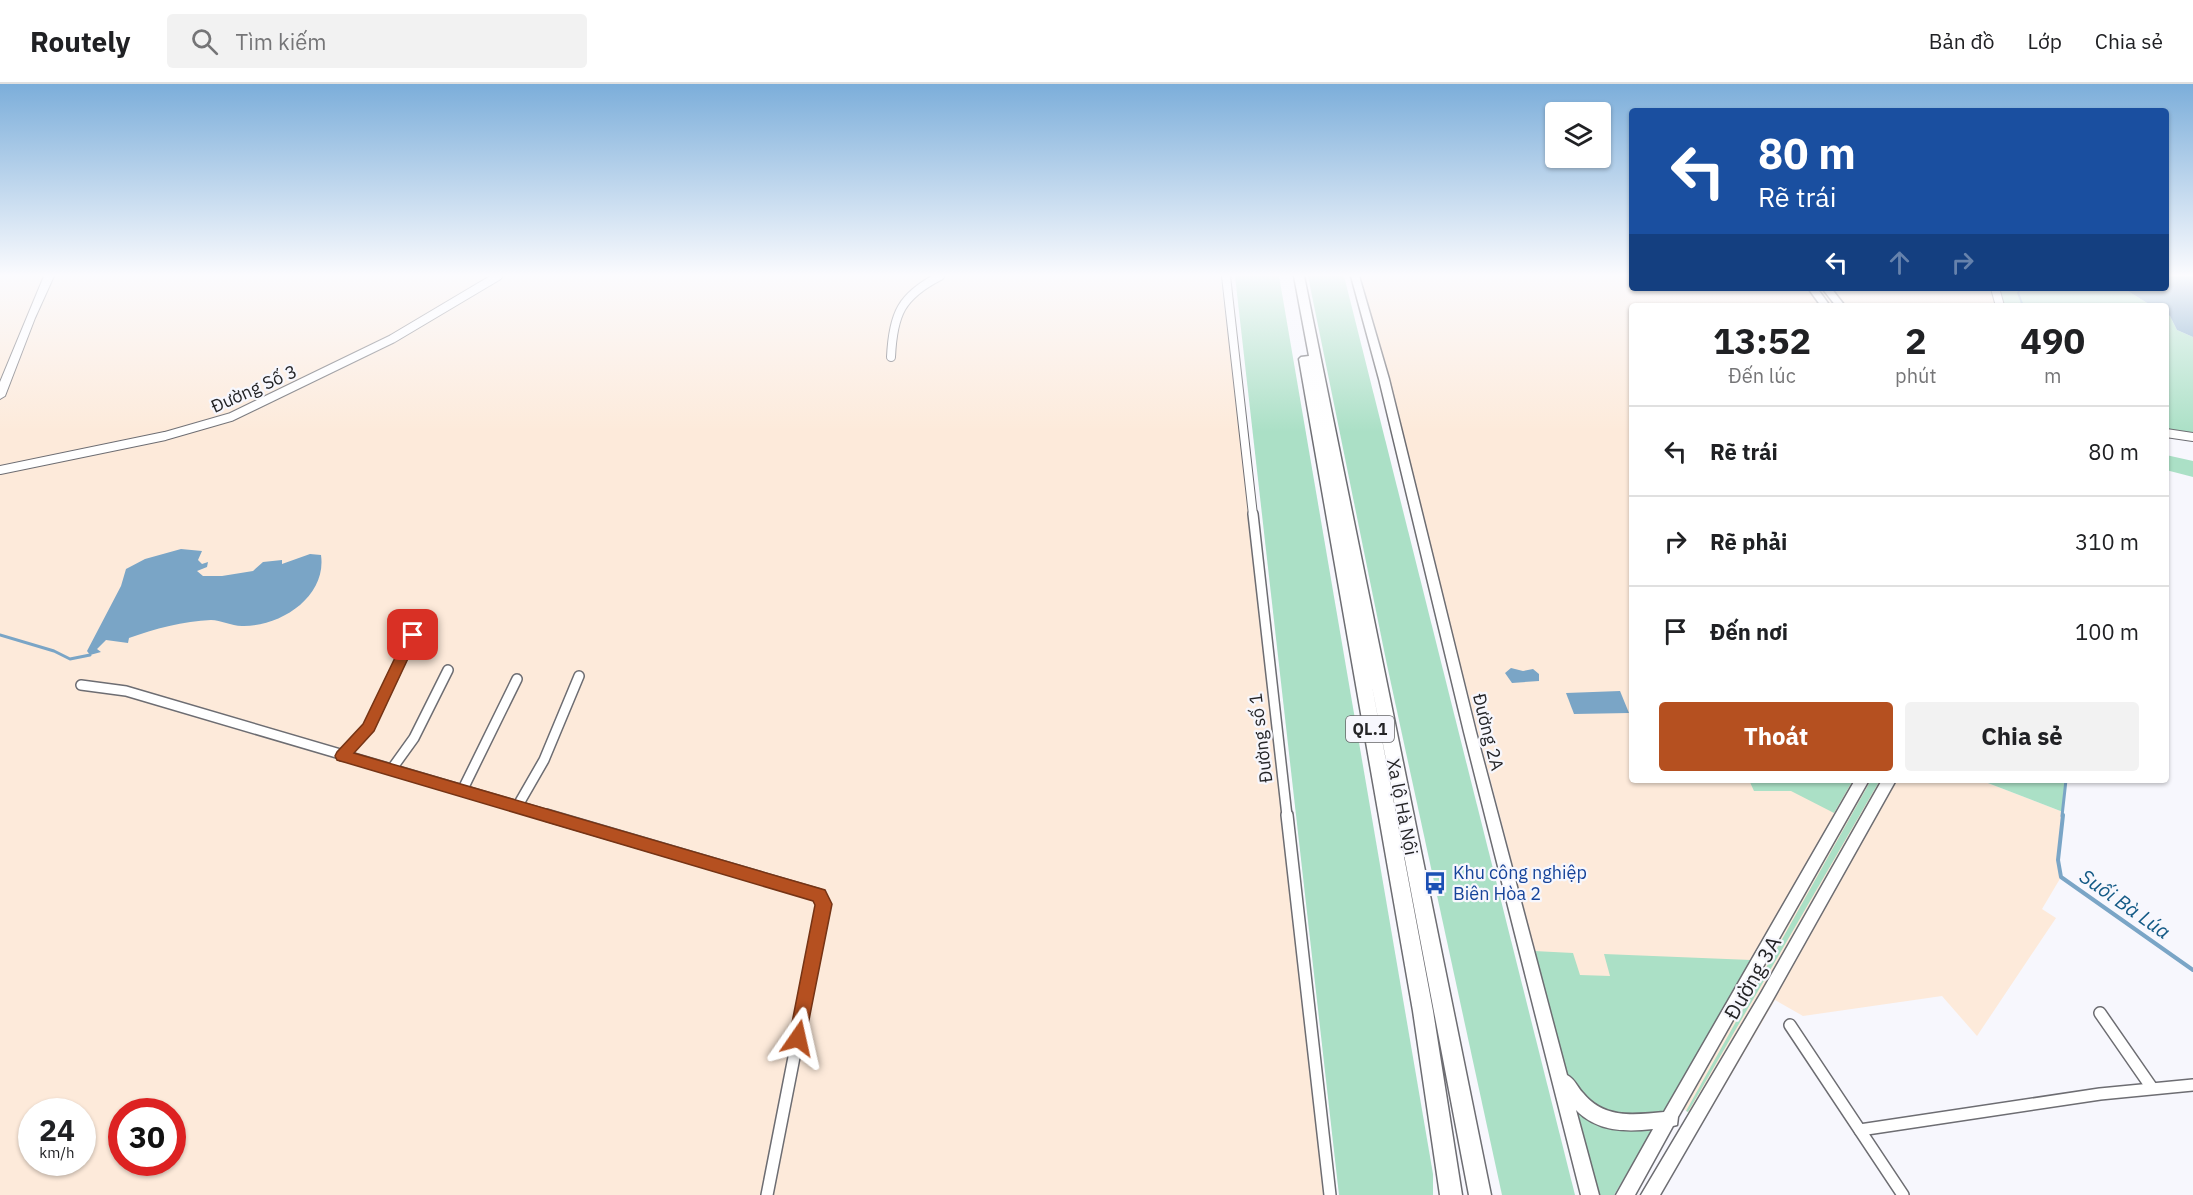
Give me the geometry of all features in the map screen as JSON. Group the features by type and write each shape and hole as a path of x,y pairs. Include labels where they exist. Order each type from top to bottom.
{"highway":[{"name":"Xa lộ Hà Nội","path":"1299,328 1423,1011 1451,1195"},
{"name":"Xa lộ Hà Nội","path":"1309,328 1480,1195"}],"main road":[{"path":"0,396 28,328"}],"street":[{"name":"Đường Số 3","path":"0,470 165,436 231,417 411,328"},
{"path":"891,357 893,328"},
{"name":"Đường số 1","path":"1232,328 1330,1195"},
{"name":"Đường 2A","path":"1369,328 1384,379 1470,732 1590,1195"},
{"path":"2169,433 2193,437"},
{"path":"342,756 369,727 413,635"},
{"path":"391,771 414,738 448,670"},
{"path":"517,807 533,783 579,676"},
{"path":"462,791 481,758 517,679"},
{"path":"81,685 126,692 819,896 823,899 767,1195"},
{"name":"Đường 3A","path":"1625,1195 1671,1119 1860,783"},
{"name":"Đường 3A","path":"1650,1195 1887,783"},
{"path":"2100,1014 2152,1088"},
{"path":"1790,1025 1903,1195"},
{"path":"1557,1066 1578,1102 1595,1115 1634,1124 1671,1119"},
{"path":"1860,1130 2152,1088 2193,1085"}],"shaded area":[{"path":"0,328 1227,328 1243,444 1324,1195 0,1195"},
{"name":"Khu công nghiệp Biên Hòa 2","path":"1373,328 1629,328 1629,783 1988,783 2063,812 2058,860 2061,877 2042,909 2056,918 1977,1036 1942,996 1803,1016 1775,1000 1703,1123 1671,1100 1568,1077"}],"green space":[{"path":"1241,328 1288,328 1433,1174 1433,1195 1339,1195"},
{"path":"1319,328 1357,328 1575,1195 1502,1195 1387,665"},
{"path":"2169,328 2176,328 2193,337 2193,436 2169,432"},
{"path":"2169,456 2193,461 2193,477 2169,471"},
{"path":"1750,783 1851,783 1834,813 1791,791 1754,791"},
{"path":"1869,783 1878,783 1688,1112 1686,1111"},
{"path":"1988,783 2066,783 2063,812"},
{"path":"1534,951 1573,953 1580,975 1610,976 1604,954 1751,960 1662,1115 1633,1119 1596,1111 1568,1077"},
{"path":"1576,1105 1655,1126 1614,1195 1599,1195"}],"water":[{"path":"2176,328 2193,328 2193,337"},
{"path":"181,549 202,551 198,560 202,564 208,562 207,567 197,571 203,576 222,576 253,571 263,562 282,560 282,564 310,554 321,555 321,570 317,584 309,596 298,607 271,621 242,626 211,620 180,624 129,638 128,643 106,640 97,649 101,652 90,655 87,651 121,586 126,569 145,559"},
{"path":"1511,668 1523,671 1533,669 1539,674 1539,681 1512,683 1505,673"},
{"path":"1620,691 1629,713 1574,714 1566,693"}],"waterway":[{"path":"0,635 54,651 70,659 90,655"},
{"name":"Suối Bà Lúa","path":"2062,816 2066,783"},
{"name":"Suối Bà Lúa","path":"2063,815 2058,860 2061,877 2193,970"}],"place":[{"name":"Khu công nghiệp Biên Hòa 2","path":"1435,883"}],"route":[{"path":"413,635 369,727 355,745 342,756 819,896 823,899 824,904 798,1038"}]}
